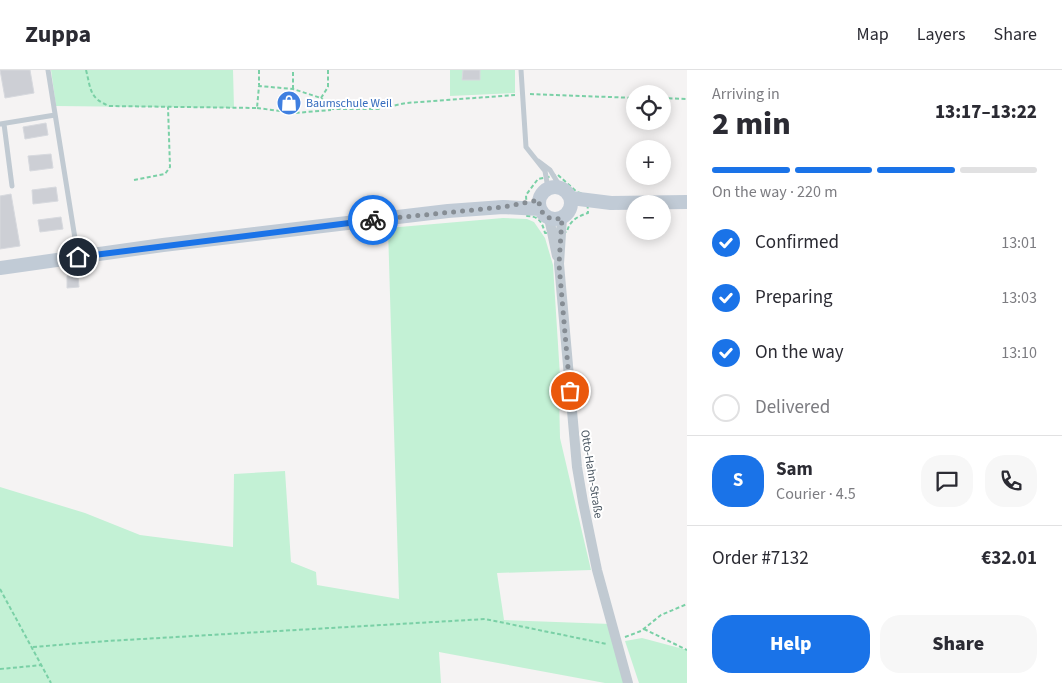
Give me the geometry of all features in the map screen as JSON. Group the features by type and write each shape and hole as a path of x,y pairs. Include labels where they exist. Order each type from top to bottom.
{"main road":[{"path":"0,268 310,227 448,211 549,202 687,202"}],"street":[{"name":"Otto-Hahn-Straße","path":"549,202 559,264 580,485 597,570 628,683"}],"lane":[{"path":"48,70 78,257"},
{"path":"521,70 526,146 544,171 549,202"},
{"path":"12,186 2,124 55,115"},
{"path":"534,158 550,170 549,202"}],"path":[{"path":"86,70 92,94 98,102 109,106 257,108 294,113 333,109 378,109 424,101 522,94 626,98"},
{"path":"257,108 259,70"},
{"path":"293,70 293,89"},
{"path":"320,98 328,87 328,70"},
{"path":"259,86 293,89 320,98 333,109"},
{"path":"671,98 687,99"},
{"path":"134,180 164,174 170,167 168,107"},
{"path":"548,233 545,232 540,220 534,216 527,216 549,202"},
{"path":"564,232 566,232 572,221 588,211"},
{"path":"0,589 51,683"},
{"path":"33,647 485,619 616,642 634,635 661,616 687,604"},
{"path":"644,629 687,650"},
{"path":"0,669 42,665"}],"green space":[{"path":"51,70 233,70 234,108 56,106"},
{"path":"450,70 515,70 515,93 450,96"},
{"path":"503,218 527,219 534,222 545,238 553,265 561,392 559,395 560,438 591,570 497,573 504,620 611,624 628,683 605,683 439,652 441,683 0,683 0,487 85,513 140,535 233,547 234,474 285,471 291,562 316,572 317,585 399,599 388,228"},
{"path":"642,638 687,650 687,683 639,683 625,641"}],"building":[{"path":"0,70 30,70 34,93 5,98"},
{"path":"463,70 480,70 480,80 462,80"},
{"path":"298,97 299,107 287,108 286,98"},
{"path":"46,123 48,135 25,139 23,127"},
{"path":"51,154 53,168 30,171 28,156"},
{"path":"56,187 58,201 33,204 32,190"},
{"path":"11,194 20,246 0,249 0,196"},
{"path":"61,217 63,229 40,232 38,220"},
{"path":"78,275 79,287 67,288 67,276"}],"way so far":[{"path":"373,220 503,207 539,200 540,209 545,216 556,220 562,218 559,264 570,391"}],"place":[{"name":"Baumschule Weil","path":"289,103"}],"route":[{"path":"78,257 373,220"}]}
